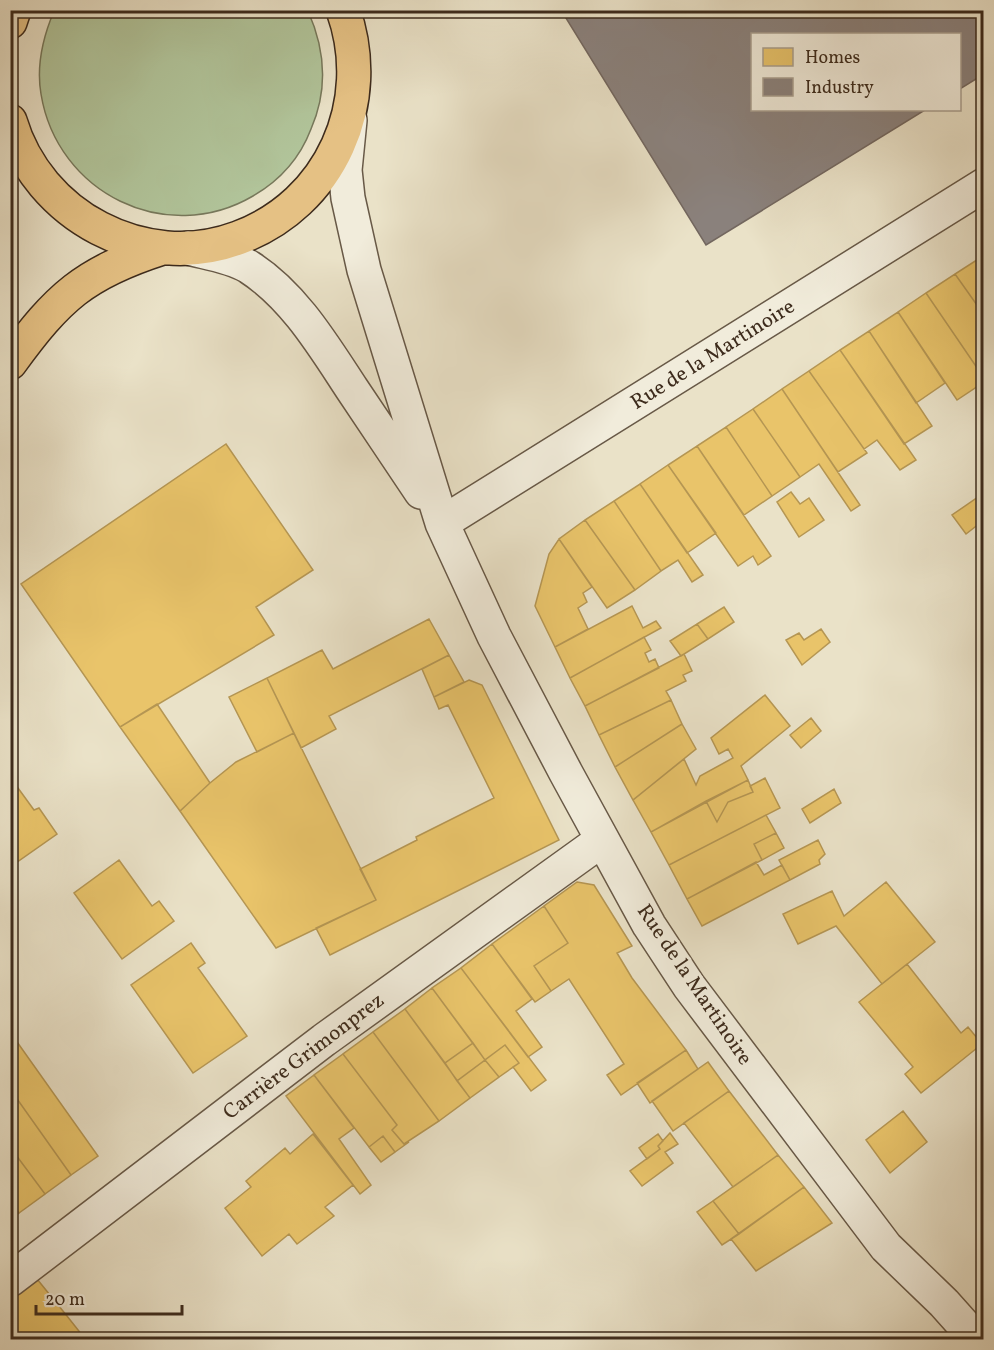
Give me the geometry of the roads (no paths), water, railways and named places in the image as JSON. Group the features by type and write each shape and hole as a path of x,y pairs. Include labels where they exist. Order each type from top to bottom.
{"main road":[{"path":"10,22 14,10"},
{"path":"10,363 54,308 73,290 101,272 125,260 175,248 213,245 238,238 276,218 302,197 320,178 333,156 344,133 351,108 354,81 353,54 347,16"},
{"path":"10,121 23,154 36,175 71,211 91,225 114,236 138,244 175,248"},
{"path":"10,135 10,180"}],"street":[{"name":"Rue de la Martinoire","path":"351,108 345,170 348,198 384,339 442,523 494,636 602,840 655,933 689,986 886,1247 977,1340"},
{"name":"Rue de la Martinoire","path":"442,523 984,185"},
{"name":"Rue de la Martinoire","path":"175,248 224,257 246,266 272,284 297,310 336,364 442,523"},
{"name":"Carrière Grimonprez","path":"10,1280 324,1040 602,840"}]}
